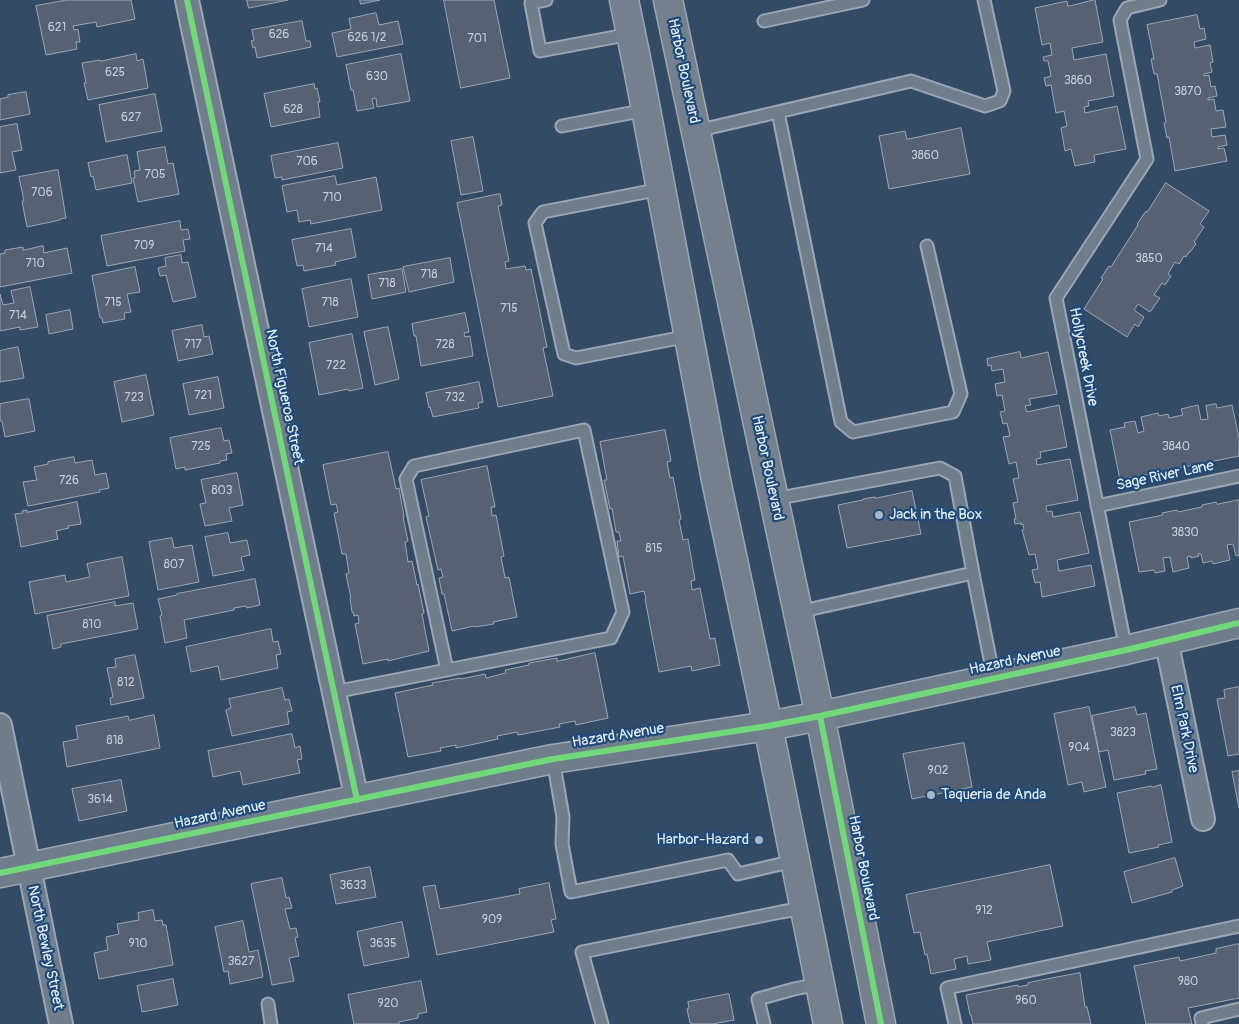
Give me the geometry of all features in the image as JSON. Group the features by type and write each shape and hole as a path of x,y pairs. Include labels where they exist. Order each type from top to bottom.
{"main road":[{"path":"624,0 716,480 828,1024"},
{"name":"Harbor Boulevard","path":"668,0 820,716 881,1024"}],"street":[{"name":"North Figueroa Street","path":"187,0 357,800"},
{"name":"Hazard Avenue","path":"0,872 553,759 768,726 820,716 1126,650 1239,623"},
{"name":"Elm Park Drive","path":"1166,639 1202,819"},
{"name":"North Bewley Street","path":"0,725 61,1024"}],"lane":[{"path":"546,0 531,3 540,52 631,34"},
{"path":"764,21 863,0"},
{"path":"696,131 911,81 985,106 1000,101 1004,91 984,0"},
{"name":"Hollycreek Drive","path":"1126,650 1056,298 1147,159 1120,20 1127,8 1160,0"},
{"path":"562,126 646,110"},
{"path":"778,112 841,422 853,432 953,412 961,394 927,246"},
{"path":"661,189 543,212 535,223 564,354 576,358 689,336"},
{"path":"334,692 447,670 610,638 623,612 584,430 414,466 406,479 447,670"},
{"path":"774,499 940,468 955,476 972,573 994,679"},
{"name":"Sage River Lane","path":"1097,506 1239,476"},
{"path":"798,612 972,573"},
{"path":"553,759 563,816 562,844 571,892 728,860 738,874 794,861"},
{"path":"602,1024 582,952 804,908"},
{"path":"955,1024 948,988 1239,926"},
{"path":"764,1024 758,999 820,984"},
{"path":"268,1004 272,1024"},
{"path":"1202,1024 1201,1018 1239,1009"}],"building":[{"path":"67,0 131,0 135,19 97,27 96,22 73,26 74,30 78,29 80,42 76,42 77,49 46,55 36,6"},
{"path":"247,0 288,0 249,8"},
{"path":"360,0 380,0 361,4"},
{"path":"444,0 494,0 510,78 461,88"},
{"path":"1095,0 1103,42 1072,48 1074,60 1106,54 1114,96 1088,101 1089,106 1084,107 1085,113 1117,106 1126,149 1094,155 1095,162 1075,166 1071,149 1065,151 1061,128 1067,126 1064,111 1056,113 1051,85 1046,86 1044,78 1051,76 1048,61 1044,61 1043,57 1052,55 1050,43 1042,45 1035,8 1067,1 1068,6"},
{"path":"376,13 379,25 398,21 403,44 337,57 332,33 351,29 349,19"},
{"path":"1197,15 1200,29 1204,28 1206,39 1194,42 1195,48 1210,45 1213,62 1210,63 1212,72 1204,74 1204,76 1209,75 1211,87 1215,86 1217,96 1208,98 1208,100 1214,99 1216,111 1223,110 1226,127 1211,129 1212,137 1225,135 1227,145 1218,147 1218,149 1224,148 1227,161 1175,171 1169,137 1167,138 1164,123 1166,122 1157,74 1154,74 1151,59 1154,59 1147,25"},
{"path":"302,21 306,41 310,41 311,47 257,58 255,47 253,48 251,41 254,40 252,30"},
{"path":"136,54 137,61 143,59 148,88 88,100 82,63"},
{"path":"401,54 410,101 377,107 376,98 372,99 374,108 357,111 346,65"},
{"path":"314,84 315,89 317,88 320,102 318,102 320,117 271,127 264,94"},
{"path":"26,92 30,114 0,120 0,99 8,97 8,95"},
{"path":"155,94 162,131 106,142 99,105"},
{"path":"17,124 22,150 12,152 16,170 0,173 0,127"},
{"path":"961,128 970,174 889,189 879,136 905,131 907,139"},
{"path":"473,137 483,191 461,195 451,141"},
{"path":"338,143 343,168 282,180 282,177 275,178 271,156"},
{"path":"165,147 168,164 173,163 179,194 138,202 133,178 135,178 134,171 140,170 137,152"},
{"path":"127,155 132,183 96,190 88,163"},
{"path":"58,170 66,218 27,227 19,177"},
{"path":"335,176 337,185 376,177 382,210 311,224 310,220 299,222 297,210 287,212 282,186"},
{"path":"1166,183 1209,211 1200,224 1204,227 1194,242 1196,244 1179,264 1175,262 1168,274 1171,276 1165,285 1162,283 1154,295 1160,298 1150,312 1138,304 1134,310 1144,317 1138,327 1135,324 1127,337 1084,309 1103,279 1101,278 1109,266 1111,267 1137,224"},
{"path":"500,194 502,205 498,206 509,261 505,262 506,269 525,266 526,270 531,269 547,347 543,348 553,396 498,407 457,203"},
{"path":"180,221 181,230 188,229 190,239 183,240 185,251 107,266 101,236"},
{"path":"351,229 356,257 335,262 336,265 304,271 303,265 297,266 292,240"},
{"path":"43,246 44,253 67,248 72,273 0,287 0,254 5,253 5,250 23,247 23,250"},
{"path":"181,255 182,263 188,262 196,297 173,302 166,275 160,276 158,268 166,266 165,258"},
{"path":"450,258 454,282 409,292 403,267"},
{"path":"135,267 140,292 127,294 131,312 124,313 125,319 103,323 102,318 100,318 92,276"},
{"path":"402,269 406,292 372,299 368,275"},
{"path":"351,279 358,317 309,327 302,289"},
{"path":"30,287 38,327 20,330 20,327 0,331 0,294 3,305 14,303 11,291"},
{"path":"70,310 73,329 49,334 46,315"},
{"path":"465,313 469,332 464,333 465,337 470,336 473,356 421,366 412,324"},
{"path":"202,325 204,337 209,336 213,354 178,361 172,331"},
{"path":"388,327 399,379 375,385 364,332"},
{"path":"352,334 363,388 319,395 309,343"},
{"path":"18,347 24,378 0,382 0,351"},
{"path":"1020,352 1021,358 1048,352 1057,394 1029,399 1031,405 1025,406 1027,412 1059,405 1067,447 1040,452 1041,458 1036,459 1037,465 1070,459 1078,500 1046,506 1047,512 1052,511 1053,517 1080,512 1089,553 1057,560 1059,571 1091,565 1095,586 1042,597 1040,582 1035,583 1032,570 1038,569 1035,554 1029,555 1022,530 1024,529 1023,524 1015,524 1014,519 1016,519 1013,503 1018,502 1013,479 1019,478 1016,462 1009,464 1003,437 1010,436 1007,423 1003,424 1000,412 1005,411 1002,395 997,396 995,384 1005,382 1003,369 992,371 991,365 988,366 987,359"},
{"path":"146,375 154,415 122,422 114,382"},
{"path":"218,377 224,408 189,415 183,384"},
{"path":"479,382 483,402 478,403 479,408 433,417 426,393"},
{"path":"29,399 35,431 5,437 2,421 0,421 0,404"},
{"path":"1216,404 1217,408 1232,405 1239,438 1239,456 1194,467 1194,465 1169,470 1170,472 1154,475 1154,473 1120,480 1110,430 1125,427 1124,423 1135,421 1138,433 1144,431 1141,417 1158,413 1159,416 1168,414 1169,418 1183,415 1181,409 1198,405 1201,420 1208,419 1206,406"},
{"path":"221,428 224,441 229,440 232,453 226,454 227,460 185,470 185,467 176,469 170,438"},
{"path":"665,430 671,461 667,462 670,478 673,477 683,540 688,539 695,580 691,581 692,590 700,588 710,639 715,638 720,665 692,671 691,666 659,672 644,591 630,594 623,556 619,557 617,541 621,541 619,532 616,532 604,480 607,480 600,442"},
{"path":"388,452 396,489 399,488 408,541 405,542 408,562 412,561 418,584 429,651 388,661 388,659 363,664 355,624 359,623 358,615 354,616 352,612 346,574 349,573 346,554 342,554 334,513 338,512 336,504 331,505 323,465"},
{"path":"74,457 75,463 92,460 95,475 106,473 109,488 99,490 100,492 28,506 23,482 37,480 34,467"},
{"path":"487,466 495,507 491,507 492,516 496,515 504,556 501,557 505,578 509,577 517,617 493,622 494,624 452,631 439,578 443,577 441,569 438,570 426,517 429,516 421,480"},
{"path":"237,473 243,505 229,508 232,521 205,526 200,504 206,503 201,480"},
{"path":"912,491 921,534 847,548 838,505"},
{"path":"1239,500 1239,555 1236,556 1233,544 1227,545 1230,560 1213,564 1212,561 1203,563 1201,554 1198,554 1199,556 1187,557 1189,568 1173,572 1170,557 1163,558 1165,571 1155,573 1154,570 1139,572 1129,522 1163,515 1162,513 1202,507 1202,505 1216,502 1217,504"},
{"path":"77,502 81,524 68,526 69,528 56,531 58,539 21,547 15,514 23,513 22,511 27,510 27,512"},
{"path":"228,533 230,543 247,540 250,555 241,557 244,570 213,576 205,537"},
{"path":"172,538 174,548 192,545 199,582 158,590 149,542"},
{"path":"122,557 129,596 35,614 29,582 65,575 66,582 90,577 87,564"},
{"path":"255,579 260,605 234,608 234,610 184,620 187,638 165,643 158,599"},
{"path":"115,602 115,606 133,603 138,629 61,644 61,647 53,649 47,616"},
{"path":"271,629 273,642 278,641 281,654 276,655 278,668 221,680 218,666 191,672 186,647"},
{"path":"595,653 608,718 576,725 575,721 559,724 560,727 518,735 517,732 497,736 498,739 456,748 456,745 440,748 441,751 408,757 395,693 460,678 485,674 486,678 506,673 505,670 529,665 529,663 557,658 557,661"},
{"path":"135,655 144,698 111,705 110,698 113,697 107,668 116,667 115,659"},
{"path":"1239,687 1239,754 1228,756 1217,699 1225,698 1224,690"},
{"path":"282,688 285,700 289,699 292,711 287,712 289,724 232,736 226,710 231,708 229,699"},
{"path":"1089,707 1106,787 1084,792 1082,782 1068,785 1054,714"},
{"path":"1135,707 1137,715 1146,713 1157,769 1145,771 1146,774 1114,780 1108,750 1099,752 1092,716"},
{"path":"154,715 160,748 67,767 63,742 78,739 76,726 128,716 129,720"},
{"path":"292,734 295,748 300,746 302,759 297,760 300,773 243,785 240,771 213,777 208,751"},
{"path":"964,743 972,787 912,799 903,754"},
{"path":"1239,771 1239,808 1232,772"},
{"path":"121,780 127,811 79,821 72,789"},
{"path":"1161,785 1172,842 1158,845 1159,847 1129,853 1117,793"},
{"path":"1175,858 1183,886 1172,890 1172,892 1132,903 1124,872"},
{"path":"1050,865 1063,926 987,942 991,960 968,964 967,956 954,959 956,969 931,974 920,932 914,933 906,895"},
{"path":"370,867 376,897 336,904 330,875"},
{"path":"282,878 286,898 289,897 292,908 285,909 290,929 296,928 298,937 295,938 299,956 289,958 294,981 272,985 251,884"},
{"path":"549,883 556,919 551,920 554,932 437,955 423,887 435,885 440,909 520,894 519,889"},
{"path":"153,910 155,921 162,920 163,925 166,925 173,965 99,979 94,953 108,950 106,937 119,934 117,924 139,920 138,913"},
{"path":"243,921 249,952 258,950 263,977 230,984 228,971 224,972 215,927"},
{"path":"402,922 409,957 364,966 357,932"},
{"path":"1239,944 1239,998 1188,1008 1192,1024 1146,1024 1134,966 1179,957 1180,961 1216,953 1216,949"},
{"path":"1080,973 1085,1007 1087,1007 1091,1024 973,1024 966,995 1018,985 1018,987 1028,985 1028,983"},
{"path":"173,979 178,1005 142,1012 137,986"},
{"path":"421,981 427,1012 418,1014 418,1018 399,1022 399,1024 354,1024 348,995"},
{"path":"729,994 734,1020 712,1024 690,1023 687,1009 689,1008 688,1002"}],"cycle path":[{"path":"187,0 357,800"},
{"path":"0,873 553,759 768,726 820,716 1126,650 1239,623"},
{"path":"820,716 881,1024"}],"place":[{"name":"Jack in the Box","path":"879,515"},
{"name":"Taqueria de Anda","path":"931,795"},
{"name":"Harbor-Hazard","path":"759,840"}]}
